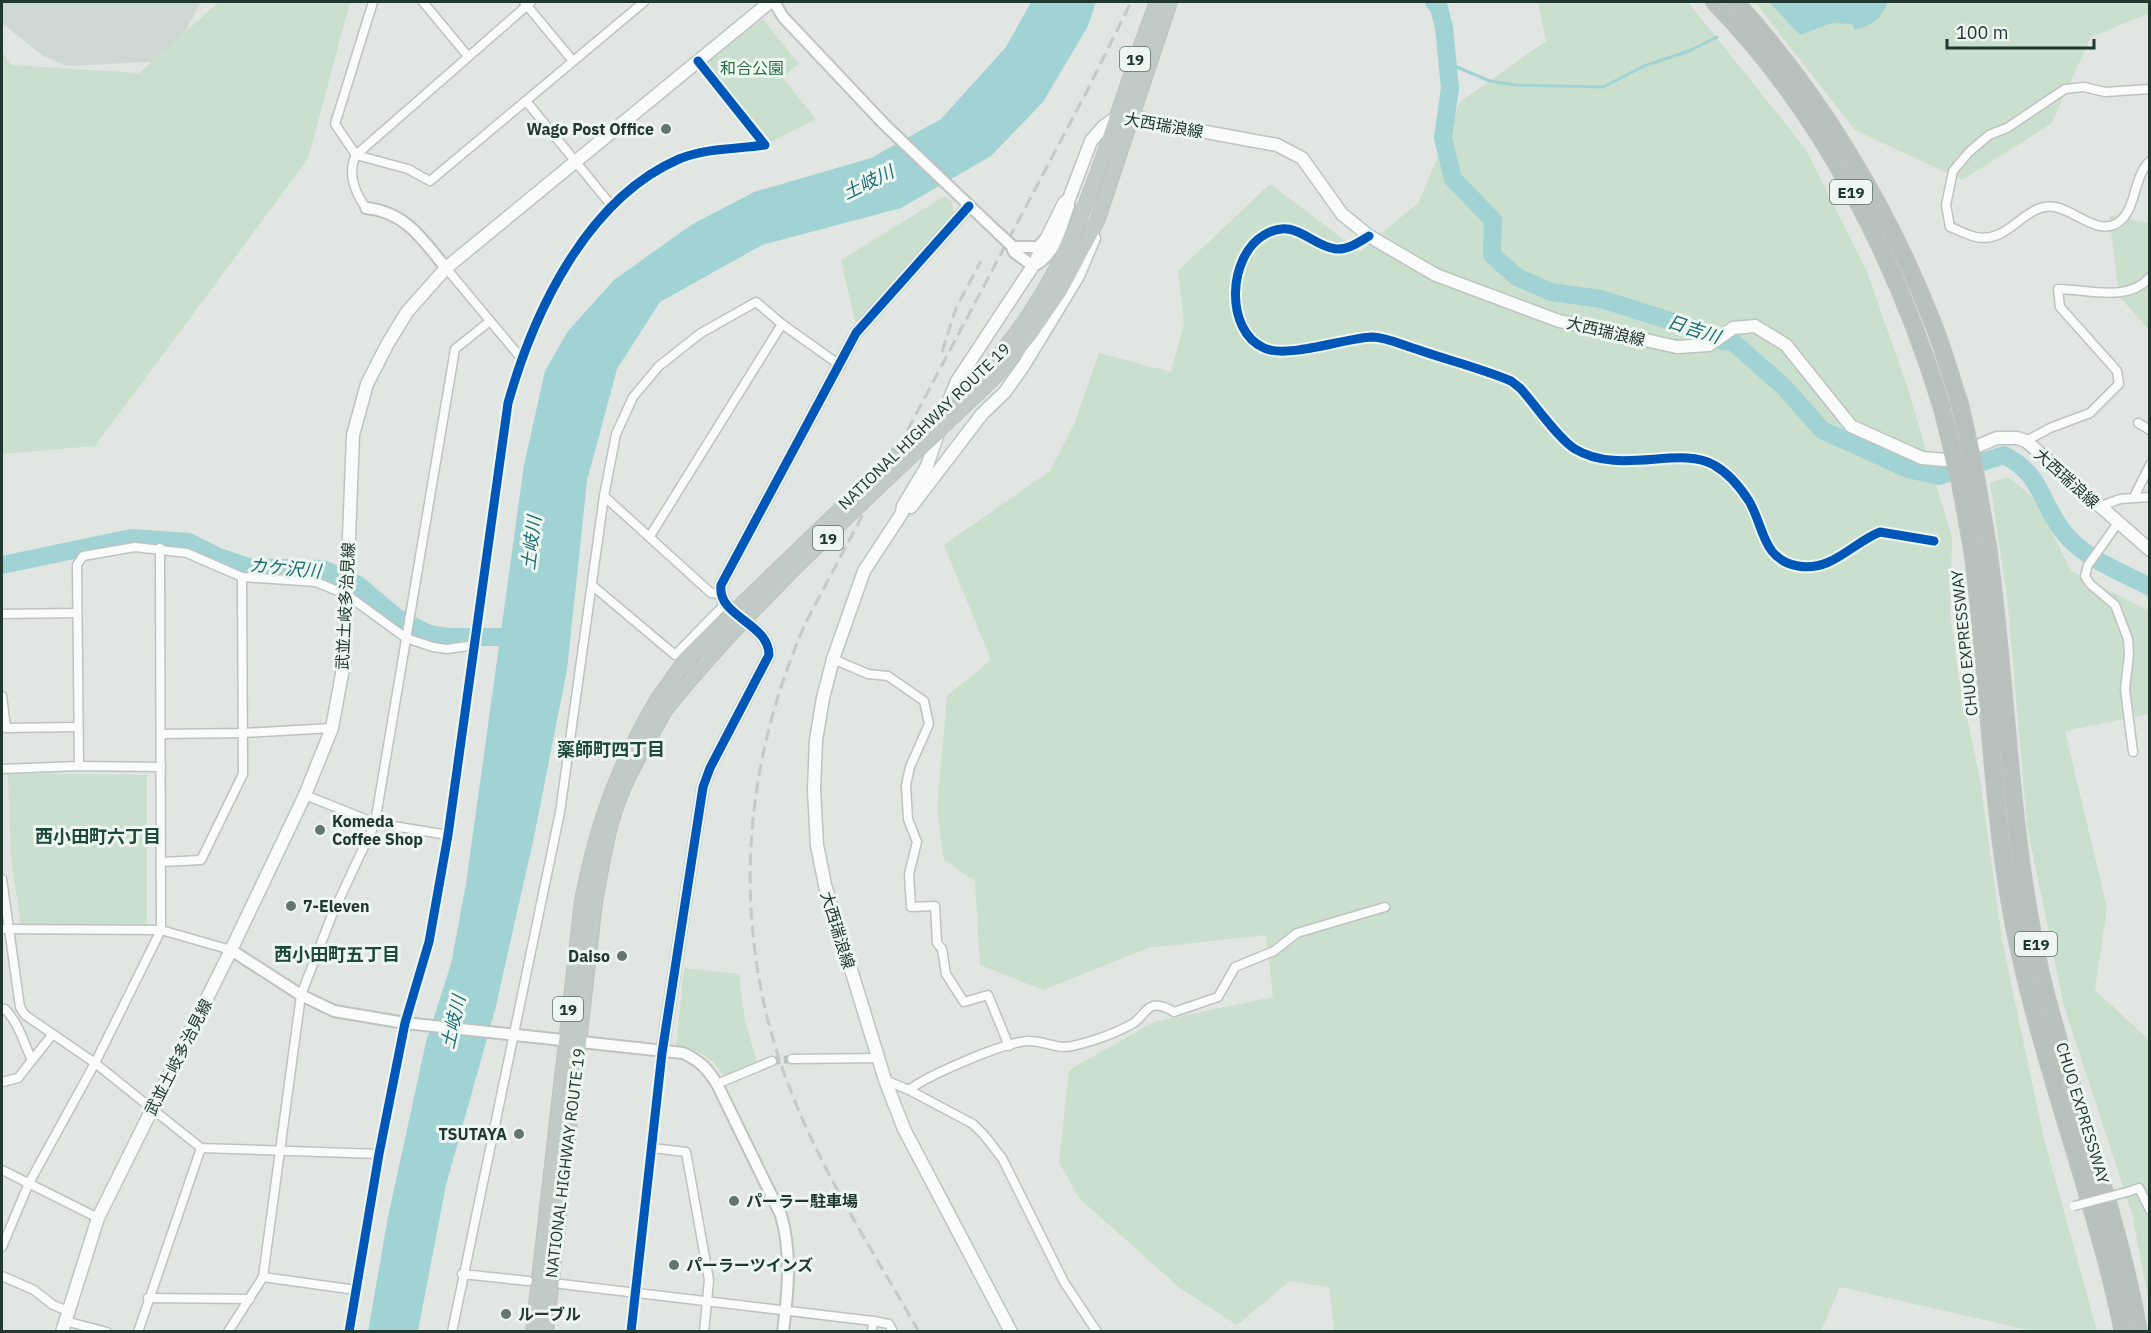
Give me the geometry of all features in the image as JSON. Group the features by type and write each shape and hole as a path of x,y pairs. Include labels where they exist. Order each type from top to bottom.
{"highway":[{"name":"NATIONAL HIGHWAY ROUTE 19","path":"992,371 1027,319 1062,260 1100,171 1136,56 1157,2"},
{"name":"NATIONAL HIGHWAY ROUTE 19","path":"533,1332 564,1042 582,901 593,844 613,784 661,705 992,371 1055,298 1098,219 1170,2"},
{"name":"CHUO EXPRESSWAY","path":"1714,2 1789,92 1870,225 1925,353 1942,408 1972,549 2004,863 2019,949 2034,1011 2106,1254 2123,1332"},
{"name":"CHUO EXPRESSWAY","path":"1736,2 1805,86 1873,198 1915,280 1935,327 1960,404 1988,546 1998,619 2020,848 2043,981 2113,1222 2139,1332"},
{"name":"NATIONAL HIGHWAY ROUTE 19","path":"546,1332 595,902 609,836 621,795 661,705"},
{"path":"2116,1332 2113,1314 2117,1303"}],"main road":[{"name":"武並土岐多治見線","path":"65,1321 98,1218 231,950 305,795 332,728 344,663 353,435 367,384 407,312 446,268 772,2"},
{"name":"大西瑞浪線","path":"1011,1332 904,1129 885,1080 825,885 817,845 814,790 816,740 833,659 864,571 902,513 903,506 927,466 957,381 1033,266 1064,204 1069,199 1091,141 1102,127 1117,117 1134,116 1157,123 1277,145 1290,150 1302,158 1342,214 1369,236 1436,275 1559,321 1677,348 1709,345 1733,328 1755,326 1776,337 1796,357 1851,426 1935,462 1946,460 1997,438 2017,438 2026,441 2150,550"},
{"path":"902,513 908,510 982,414 1005,392 1052,322 1078,276 1094,240 1098,219"},
{"path":"949,399 953,406 975,418 982,414"}],"street":[{"path":"373,2 335,124 356,155 408,169 430,181 644,2"},
{"path":"423,2 467,55"},
{"path":"772,2 783,17 885,126 999,233 1012,246 1014,252 1033,266 1047,257 1054,244 1069,206 1069,199"},
{"path":"521,358 409,224 382,209 366,208 353,183 352,163 356,155 527,3 573,61"},
{"path":"349,1332 379,1154 429,942 448,835 508,403 521,358 543,308 568,265 611,205 644,178 680,159 711,150 765,145 698,61"},
{"path":"2150,89 2105,92 2084,87 2065,89 2007,128 1989,135 1969,152 1953,171 1946,205 1950,227 1978,237 1999,235 2013,228 2033,209 2056,207 2097,226 2111,226 2124,217 2136,183 2150,161"},
{"path":"526,100 611,205"},
{"path":"593,586 675,655 722,599 721,585 841,366 856,333 969,206"},
{"path":"1369,236 1353,245 1335,249 1296,230 1274,231 1264,235 1248,252 1241,265 1237,302 1239,317 1245,333 1254,342 1272,351 1381,338 1511,381 1520,388 1567,443 1588,455 1612,461 1635,462 1684,458 1712,464 1736,483 1749,502 1762,538 1771,551 1780,559 1797,566 1828,563 1880,532 1934,541"},
{"path":"1012,246 1038,247 1049,234"},
{"path":"2026,441 2050,428 2090,413 2119,384 2118,371 2060,307 2058,288 2104,292 2132,290 2150,277"},
{"path":"452,1332 462,1274 560,812 604,496 616,434 633,397 658,366 701,333 756,302 782,324 841,366"},
{"path":"228,1332 263,1276 301,995 332,915 375,823 455,349 490,321"},
{"path":"650,536 782,324"},
{"path":"2138,423 2150,430"},
{"path":"2134,497 2150,465"},
{"path":"604,496 711,593 722,599 766,638 769,655 710,768 703,787 662,1053 631,1332"},
{"path":"2099,507 2134,497 2150,497"},
{"path":"2118,524 2085,570 2087,581 2115,605 2128,639 2129,655 2125,688 2133,752"},
{"path":"78,766 77,565 83,556 135,547 160,548 188,553 242,577 316,582 347,595 406,638 447,649 475,645"},
{"path":"2,1247 29,1183 95,1063 161,930 160,548"},
{"path":"162,862 201,860 243,774 242,577"},
{"path":"2,615 77,613"},
{"path":"833,659 868,674 888,676 924,701 929,724 907,776 906,785 908,819 917,842 909,874 911,907 935,906 937,943 942,949 946,974 964,1002 988,995 1009,1046"},
{"path":"2,696 6,728 78,727"},
{"path":"161,734 243,733 332,728"},
{"path":"2,769 78,766 161,767"},
{"path":"305,795 375,823 448,835"},
{"path":"2,879 4,927 13,956 20,1007 25,1014 153,1107 201,1148 379,1154"},
{"path":"909,1090 935,1074 1009,1046 1027,1041 1074,1046 1101,1038 1135,1023 1149,1007 1167,1008 1174,1012 1208,1003 1223,992 1235,967 1274,951 1291,936 1385,907"},
{"path":"4,927 161,930 231,950 301,995 334,1011 409,1024 662,1053 683,1053 697,1059 705,1065 717,1084 781,1215 788,1237 789,1261 783,1332"},
{"path":"2,957 13,956"},
{"path":"5,1009 15,1021 32,1060"},
{"path":"2,1082 18,1078 52,1035"},
{"path":"792,1059 878,1058"},
{"path":"717,1084 772,1061"},
{"path":"885,1080 973,1124 984,1135 1002,1158 1064,1282 1097,1332"},
{"path":"138,1332 201,1148"},
{"path":"652,1148 686,1152 709,1280 704,1332"},
{"path":"2,1170 98,1218"},
{"path":"2074,1206 2139,1188 2150,1210"},
{"path":"462,1274 528,1281"},
{"path":"2,1276 34,1290 53,1305 65,1321 107,1332"},
{"path":"263,1276 356,1290"},
{"path":"561,1284 873,1321 889,1324 893,1332"},
{"path":"148,1298 250,1299"},
{"path":"872,1332 873,1321"}],"shaded area":[{"path":"2,2 201,2 169,61 66,66 42,55 2,23"}],"green space":[{"path":"219,2 350,2 308,159 95,446 2,454 2,52 11,65 139,73"},
{"path":"1538,2 1688,2 1805,148 1866,269 1908,389 1952,538 1950,613 1959,679 1980,780 2002,940 2043,1135 2097,1331 2033,1331 1840,1287 1821,1331 1334,1331 1329,1287 1290,1281 1237,1325 1180,1288 1079,1198 1059,1162 1069,1070 1154,1022 1273,997 1266,935 1148,948 1043,990 980,965 975,881 944,860 937,809 947,696 991,660 944,545 1050,471 1075,422 1099,353 1171,372 1184,323 1178,271 1270,184 1360,252 1419,202 1460,102 1546,41"},
{"path":"1755,2 2149,2 2150,13 2091,37 2051,124 1962,180 1855,130"},
{"name":"和合公園","path":"763,19 799,64 782,77 816,119 771,142 705,63"},
{"path":"945,196 952,202 954,214 856,325 841,260"},
{"path":"2109,215 2149,223 2149,330 2119,296"},
{"path":"2008,477 2036,500 2071,571 2149,611 2149,714 2065,731 2107,908 2095,990 2149,1040 2149,1303 2132,1214 2064,1006 2027,826 2007,596 1990,483"},
{"path":"8,773 147,775 147,925 21,926 11,858"},
{"path":"684,968 739,974 745,1021 757,1062 725,1077 715,1064 704,1056 676,1046"}],"water":[{"name":"土岐川","path":"1031,2 1096,2 1088,26 1043,102 991,156 901,208 762,245 660,302 617,369 587,481 567,670 534,837 495,1010 446,1185 418,1331 368,1332 388,1217 426,1042 451,964 466,884 524,465 545,371 568,331 614,280 691,225 754,192 871,158 941,119 1006,47"},
{"path":"1769,2 1888,2 1879,17 1861,28 1855,30 1852,24 1832,23 1800,35"}],"waterway":[{"name":"日吉川","path":"1434,2 1439,8 1444,27 1450,88 1443,138 1453,179 1493,220 1492,255 1517,277 1551,292 1601,299 1696,329 1722,341 1733,342 1784,387 1822,430 1908,469 1939,476 2004,455 2033,479 2054,519 2070,540 2102,563 2150,587"},
{"path":"1447,63 1490,81 1516,85 1603,87 1644,66 1689,51 1717,37"},
{"name":"カケ沢川","path":"2,565 131,538 189,542 219,557 248,567 323,569 358,585 396,617 429,634 447,637 521,637"}],"tunnel":[{"path":"772,1061 792,1059"}],"railway":[{"path":"919,1332 821,1159 794,1099 773,1040 759,980 752,920 750,859 755,799 766,739 783,680 806,622 1086,93 1131,2"},
{"path":"942,352 956,308 981,261"}],"cycle path":[{"path":"349,1332 379,1154 405,1023 429,942 448,835 508,403 519,368 549,296 591,230 617,201 646,177 689,155 765,145 698,61"},
{"path":"631,1332 662,1053 703,787 710,768 769,655 767,644 761,635 727,605 722,596 721,585 856,333 969,206"},
{"path":"1369,236 1349,247 1336,249 1318,243 1294,230 1285,229 1264,235 1252,245 1243,259 1236,293 1237,310 1242,326 1251,339 1264,348 1287,351 1377,337 1511,381 1520,388 1554,430 1575,449 1592,457 1630,461 1685,458 1714,465 1729,476 1742,491 1754,511 1766,541 1777,557 1786,563 1810,567 1821,565 1832,561 1880,532 1934,541"}],"place":[{"name":"Wago Post Office","path":"666,129"},
{"name":"Komeda Coffee Shop","path":"320,830"},
{"name":"7-Eleven","path":"291,906"},
{"name":"Daiso","path":"622,956"},
{"name":"TSUTAYA","path":"519,1134"},
{"name":"パーラー駐車場","path":"734,1201"},
{"name":"パーラーツインズ","path":"674,1265"},
{"name":"ルーブル","path":"506,1314"}],"district":[{"name":"薬師町四丁目","path":"611,749"},
{"name":"西小田町六丁目","path":"98,836"},
{"name":"西小田町五丁目","path":"337,954"}]}
